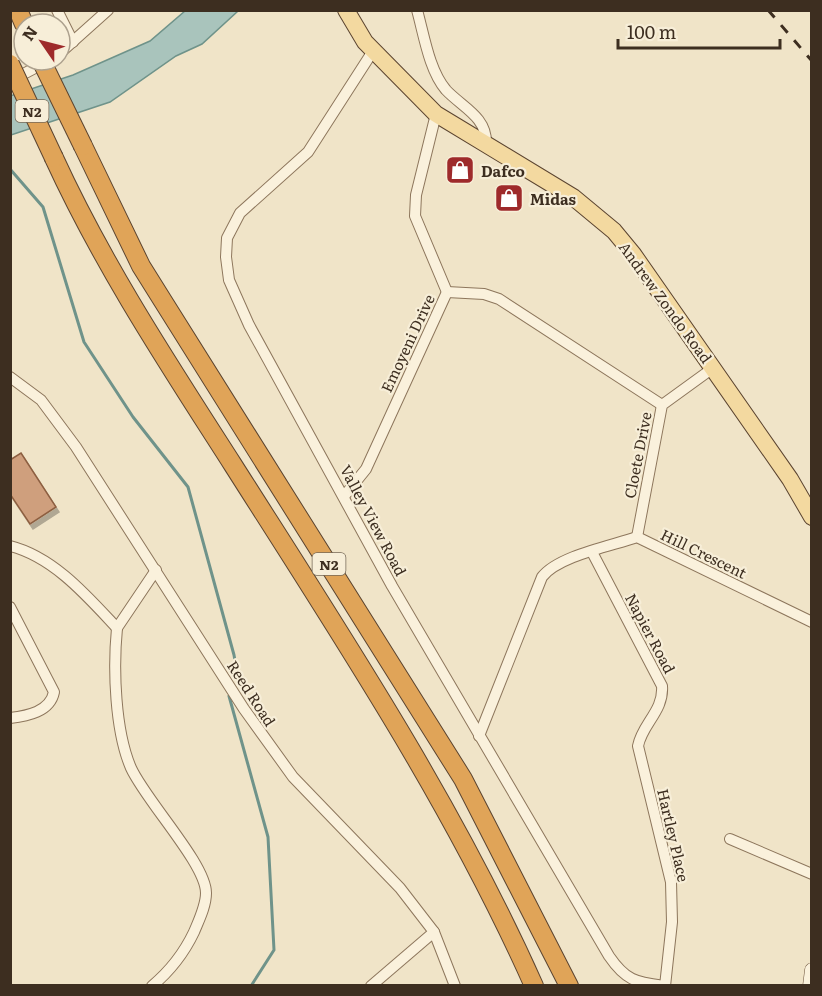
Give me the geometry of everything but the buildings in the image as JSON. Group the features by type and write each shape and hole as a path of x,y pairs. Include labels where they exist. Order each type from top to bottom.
{"highway":[{"name":"N2","path":"10,64 54,158 119,286 358,661 436,790 503,917 534,986"},
{"name":"N2","path":"47,72 141,266 463,779 569,986"}],"main road":[{"name":"Andrew Zondo Road","path":"346,10 356,30 373,51 436,114 573,197 614,231 790,479 812,517"},
{"path":"790,479 812,499"}],"street":[{"path":"57,10 73,42 108,10"},
{"path":"417,10 438,78 447,91 484,126 486,143"},
{"name":"Valley View Road","path":"373,51 308,152 240,213 232,226 226,247 229,280 249,326 345,495 356,520 479,736 619,971 630,979 665,986"},
{"path":"10,80 26,72"},
{"path":"436,114 416,195 415,216 447,292"},
{"name":"Emoyeni Drive","path":"345,495 366,468 447,292 484,294 505,303 662,405"},
{"name":"Cloete Drive","path":"637,537 662,405 713,368"},
{"name":"Reed Road","path":"10,376 40,400 76,447 244,709 293,777 400,888 434,932 455,986"},
{"name":"Hill Crescent","path":"479,736 542,577 552,568 592,552 637,537 812,622"},
{"path":"10,546 27,552 58,571 85,594 117,628"},
{"name":"Napier Road","path":"592,552 662,686 658,709 640,740 641,763"},
{"path":"152,986 169,971 189,942 203,909 206,893 197,868 143,791 127,756 116,672 117,628 156,570"},
{"path":"10,608 54,692 52,700 33,714 10,718"},
{"name":"Hartley Place","path":"641,763 669,866 671,882 672,922 665,986"},
{"path":"730,839 812,874"},
{"path":"371,986 434,932"},
{"path":"810,986 812,970"}],"water":[{"path":"185,11 238,11 202,44 176,56 110,102 11,135 10,96 73,75 150,41"}],"waterway":[{"path":"10,169 43,207 84,342 133,417 188,487 234,655 239,684"},
{"path":"229,696 268,837 274,950 251,986"}],"railway":[{"path":"768,10 812,61"}],"place":[{"name":"Dafco","path":"460,170"},
{"name":"Midas","path":"509,198"}]}
